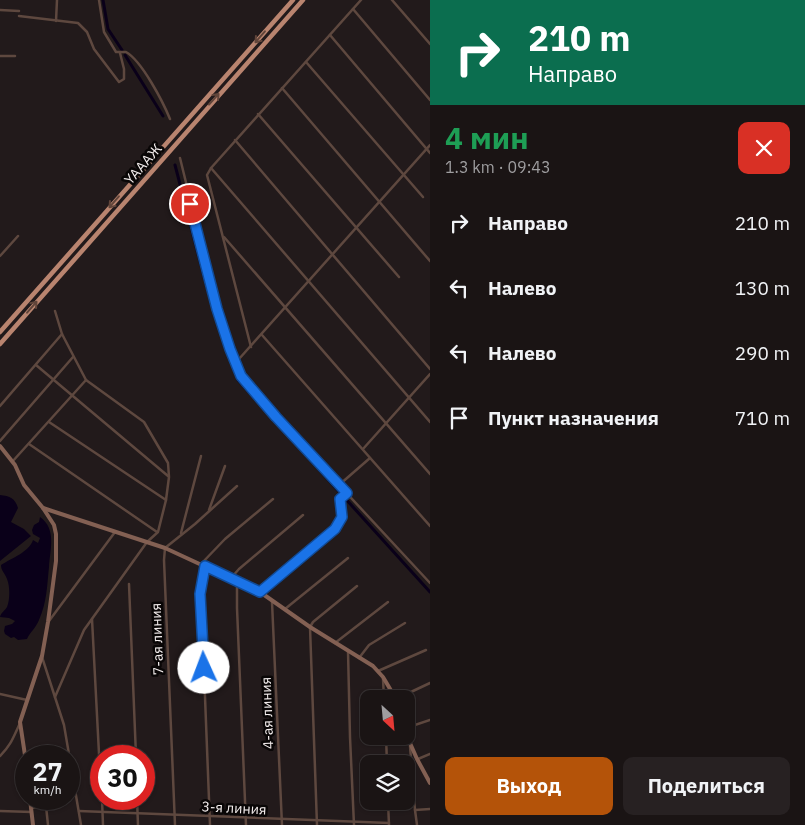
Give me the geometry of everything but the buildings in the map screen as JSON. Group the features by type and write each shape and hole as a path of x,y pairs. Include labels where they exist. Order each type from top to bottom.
{"highway":[{"name":"ҮАААЖ","path":"0,332 293,0"},
{"name":"ҮАААЖ","path":"0,344 303,0"}],"street":[{"path":"56,20 57,0"},
{"path":"99,0 106,37 116,52 126,52 136,60 160,98 170,119"},
{"path":"251,347 207,175 235,140 361,0"},
{"path":"392,0 430,44"},
{"path":"353,9 430,100"},
{"path":"0,10 19,11"},
{"path":"19,16 78,23 87,32 94,49 119,82 124,79 124,69 120,53"},
{"path":"330,35 430,153"},
{"path":"0,56 15,56"},
{"path":"306,62 423,197"},
{"path":"282,88 430,261"},
{"path":"258,114 399,277"},
{"path":"235,140 430,369"},
{"path":"239,360 430,145"},
{"path":"180,158 217,309 238,371 244,381 276,417 430,583"},
{"path":"211,168 430,422"},
{"path":"0,256 18,236"},
{"path":"224,237 430,474"},
{"path":"55,311 62,334 86,380 144,422 168,463 169,477 166,500 158,532 147,542 92,617 64,673 55,697"},
{"path":"0,406 62,334"},
{"path":"262,335 430,526"},
{"path":"0,440 73,356"},
{"path":"36,365 169,477"},
{"path":"362,449 430,374"},
{"path":"12,462 86,380"},
{"path":"48,422 166,500"},
{"path":"29,444 158,532"},
{"path":"0,446 12,462 24,485 54,525 56,534 56,561 42,656 16,737 0,756"},
{"path":"180,535 200,456"},
{"path":"339,485 370,458"},
{"path":"208,512 225,466"},
{"path":"165,548 237,486"},
{"path":"260,592 335,529 342,517 340,499 346,494"},
{"path":"210,825 200,594 203,565 225,539 273,499"},
{"path":"43,508 165,548 238,580 260,592 378,671 391,690"},
{"path":"231,578 239,569 304,515"},
{"path":"48,622 115,532"},
{"name":"7-ая линия","path":"165,548 175,825"},
{"path":"285,609 348,558"},
{"path":"238,580 237,608 246,825"},
{"path":"129,584 136,745"},
{"path":"317,823 310,627 313,622 357,586"},
{"name":"4-ая линия","path":"272,600 274,607 282,825"},
{"path":"335,643 388,602"},
{"path":"92,617 99,745"},
{"path":"359,658 369,645 405,623"},
{"path":"378,671 426,650"},
{"path":"348,651 354,824"},
{"path":"42,656 64,725 81,825"},
{"path":"383,677 384,690"},
{"path":"415,690 430,683"},
{"path":"0,694 28,701"},
{"path":"415,725 430,720"},
{"path":"20,722 23,745"},
{"path":"410,745 417,825"},
{"path":"411,745 430,783"},
{"path":"417,759 430,754"},
{"path":"416,810 430,809"},
{"path":"0,811 32,810 33,825"},
{"path":"46,810 48,825"},
{"path":"138,810 138,825"},
{"path":"388,810 389,824"},
{"name":"3-я линия","path":"79,811 210,816 317,823 389,824"},
{"path":"102,812 103,825"}],"shaded area":[{"path":"0,495 14,500 18,508 11,522 24,529 31,536 0,561"},
{"path":"40,517 49,527 51,534 45,600 38,623 27,639 18,640 14,637 11,638 4,631 5,626 15,621 0,617 9,601 8,582 1,565 28,548 33,540 38,543 40,538 33,534 32,530 34,525 39,522"}],"waterway":[{"path":"103,0 108,29 122,50"},
{"path":"125,55 163,116"},
{"path":"175,165 211,300 238,380 430,592"}],"route":[{"path":"190,204 217,309 241,376 312,457 347,493 340,499 342,517 335,529 264,586 260,592 205,566 200,594 204,668"}]}
